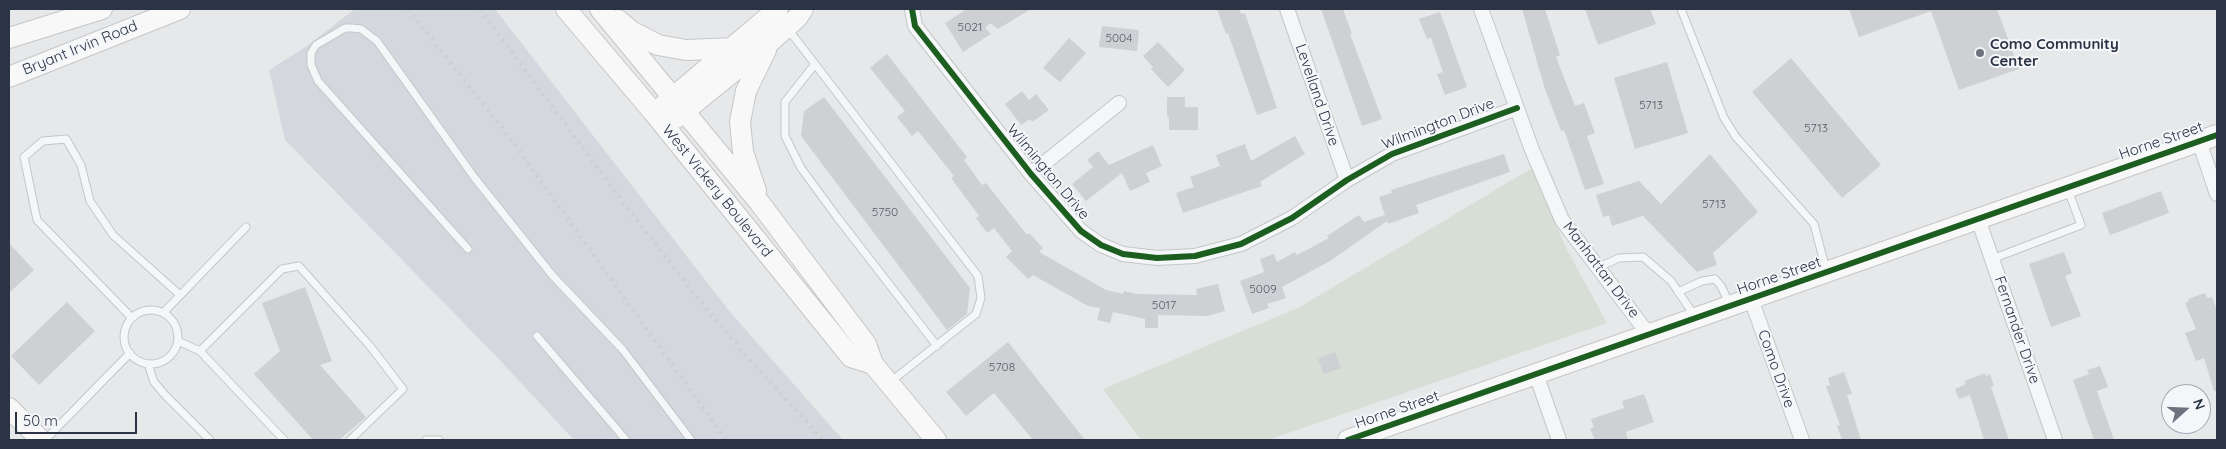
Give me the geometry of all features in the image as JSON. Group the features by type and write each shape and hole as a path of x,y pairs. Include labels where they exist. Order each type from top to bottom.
{"main road":[{"name":"Bryant Irvin Road","path":"9,38 102,9"},
{"name":"Bryant Irvin Road","path":"9,77 180,9"},
{"name":"West Vickery Boulevard","path":"566,9 660,120 851,357 873,364"},
{"name":"West Vickery Boulevard","path":"600,9 759,202 866,344 873,364 936,440"},
{"path":"605,9 632,30 658,46 686,50 734,48"},
{"path":"680,104 734,48 778,9"},
{"path":"660,120 680,104 771,42 803,9"},
{"path":"759,202 743,152 740,122 746,91 771,42"},
{"name":"Horne Street","path":"1348,440 2208,138"},
{"path":"9,408 41,440"}],"street":[{"name":"Wilmington Drive","path":"912,9 916,26 1031,174 1081,231 1102,245 1123,254 1157,258 1195,256 1241,244 1292,218 1347,180 1392,154 1517,108"},
{"name":"Levelland Drive","path":"1287,9 1347,180"},
{"name":"Manhattan Drive","path":"1481,9 1517,108 1562,220 1649,334"},
{"path":"1031,174 1119,103"},
{"path":"2208,138 2217,194"},
{"name":"Fernander Drive","path":"1978,219 2055,440"},
{"name":"Como Drive","path":"1751,299 1802,440"},
{"path":"1536,374 1559,440"}],"lane":[{"path":"1681,9 1724,118 1736,137 1814,224 1827,272"},
{"path":"786,27 978,276 981,298 976,314 889,383"},
{"path":"468,249 318,80 310,65 310,53 316,44 345,28 361,29 377,41 480,185 552,274 623,350 690,440"},
{"path":"815,64 785,102 785,136 802,168 837,217 937,346"},
{"path":"132,318 37,220 24,157 43,141 66,139 81,165 90,201 113,235 180,295"},
{"path":"1992,259 2081,225 2067,188"},
{"path":"163,313 246,227"},
{"path":"1599,267 1619,258 1642,256 1671,281 1696,318"},
{"path":"200,352 282,270 299,266 370,346 403,389 350,440"},
{"path":"1678,292 1702,281 1715,279 1721,286 1730,306"},
{"path":"151,310 163,313 174,322 178,330 178,341 172,355 165,360 148,364 140,361 130,353 124,340 125,331 132,318 142,311 151,310"},
{"path":"537,336 626,440"},
{"path":"178,341 200,352 284,440"},
{"path":"45,440 130,353"},
{"path":"148,364 154,382 164,395 210,440"},
{"path":"426,440 438,440"}],"shaded area":[{"path":"355,9 495,9 730,312 843,440 574,440 495,355 285,140 269,70 307,46"},
{"path":"1532,168 1567,250 1607,323 1268,440 1141,440 1103,389 1300,307"}],"building":[{"path":"967,9 1031,9 998,29 990,23 985,28 991,34 963,52 945,23"},
{"path":"1217,9 1239,9 1241,14 1245,13 1277,108 1257,115 1228,33 1226,34"},
{"path":"1321,9 1343,9 1352,34 1350,34 1382,119 1362,126"},
{"path":"1522,9 1545,9 1560,55 1556,57 1575,106 1584,103 1595,133 1587,136 1604,184 1585,190 1564,130 1561,131 1544,86"},
{"path":"1585,9 1650,9 1656,24 1598,45"},
{"name":"Como Community Center","path":"1849,9 1997,9 2019,69 1959,90 1931,11 1859,37"},
{"path":"1440,12 1467,87 1445,95 1437,74 1443,72 1431,38 1427,39 1419,19"},
{"path":"1102,26 1139,30 1137,51 1099,47"},
{"path":"1069,38 1086,53 1060,82 1043,68"},
{"path":"1158,42 1185,70 1168,87 1151,69 1153,67 1143,56"},
{"path":"887,54 967,157 964,160 982,185 986,183 1027,235 1029,233 1043,248 1039,252 1106,290 1123,294 1124,291 1136,294 1197,295 1196,289 1218,284 1225,311 1207,316 1158,315 1158,328 1145,328 1145,319 1113,312 1110,323 1097,320 1100,308 1088,306 1033,275 1028,279 1006,257 1012,251 994,228 987,233 976,218 979,216 951,178 954,176 918,131 912,136 897,117 905,111 870,68"},
{"path":"1791,58 1881,165 1842,198 1752,92"},
{"path":"1667,62 1688,133 1635,149 1614,78"},
{"path":"1022,91 1029,100 1036,94 1049,110 1032,122 1030,119 1021,125 1005,104"},
{"path":"824,97 970,288 967,314 947,330 801,136 804,111"},
{"path":"1167,97 1185,97 1185,107 1198,107 1198,130 1169,130"},
{"path":"1295,136 1305,154 1260,182 1262,186 1183,213 1176,193 1194,187 1190,177 1220,166 1216,155 1245,144 1251,161"},
{"path":"1153,145 1162,166 1146,173 1150,182 1130,191 1122,173 1086,201 1072,184 1093,167 1087,160 1098,151 1109,165"},
{"path":"1504,154 1510,172 1416,205 1419,213 1388,224 1387,221 1330,261 1282,287 1286,298 1267,304 1269,308 1252,314 1240,281 1264,272 1260,259 1274,254 1277,262 1295,252 1297,255 1329,238 1327,236 1359,215 1364,222 1385,215 1379,197 1392,193 1391,190"},
{"path":"1710,154 1758,212 1713,253 1717,265 1697,272 1643,216 1612,226 1609,215 1603,217 1596,195 1639,181 1661,204"},
{"path":"2161,191 2169,213 2110,235 2102,213"},
{"path":"9,243 34,270 9,293"},
{"path":"2064,252 2072,273 2065,276 2081,316 2051,327 2029,264"},
{"path":"305,287 332,361 320,365 366,417 339,440 313,440 254,374 280,351 262,303"},
{"path":"2205,293 2207,298 2212,297 2217,311 2217,391 2214,391 2204,358 2196,361 2185,333 2196,329 2185,303 2189,301 2188,299"},
{"path":"67,302 95,331 39,385 11,356"},
{"path":"1008,342 1085,440 1033,440 994,393 966,416 946,392"},
{"path":"1335,352 1341,368 1324,374 1318,359"},
{"path":"2100,366 2108,387 2097,391 2114,440 2094,440 2073,380 2089,374 2087,370"},
{"path":"1844,372 1852,394 1847,395 1861,440 1842,440 1837,426 1840,425 1826,386 1830,385 1828,378"},
{"path":"1985,373 1986,376 1990,374 1994,386 1991,387 2009,440 1984,440 1970,395 1959,399 1955,389 1966,384 1964,381"},
{"path":"1644,394 1654,422 1626,432 1628,440 1595,440 1590,429 1594,427 1591,419 1624,408 1622,401"}],"railway":[{"path":"408,9 507,134 726,440"},
{"path":"480,9 625,205 703,305 823,440"}],"cycle path":[{"path":"912,9 915,26 1031,174 1081,231 1101,245 1123,254 1157,258 1195,256 1241,244 1292,218 1347,180 1392,154 1517,108"},
{"path":"1348,440 2217,135"}],"place":[{"name":"Como Community Center","path":"1980,53"}]}
